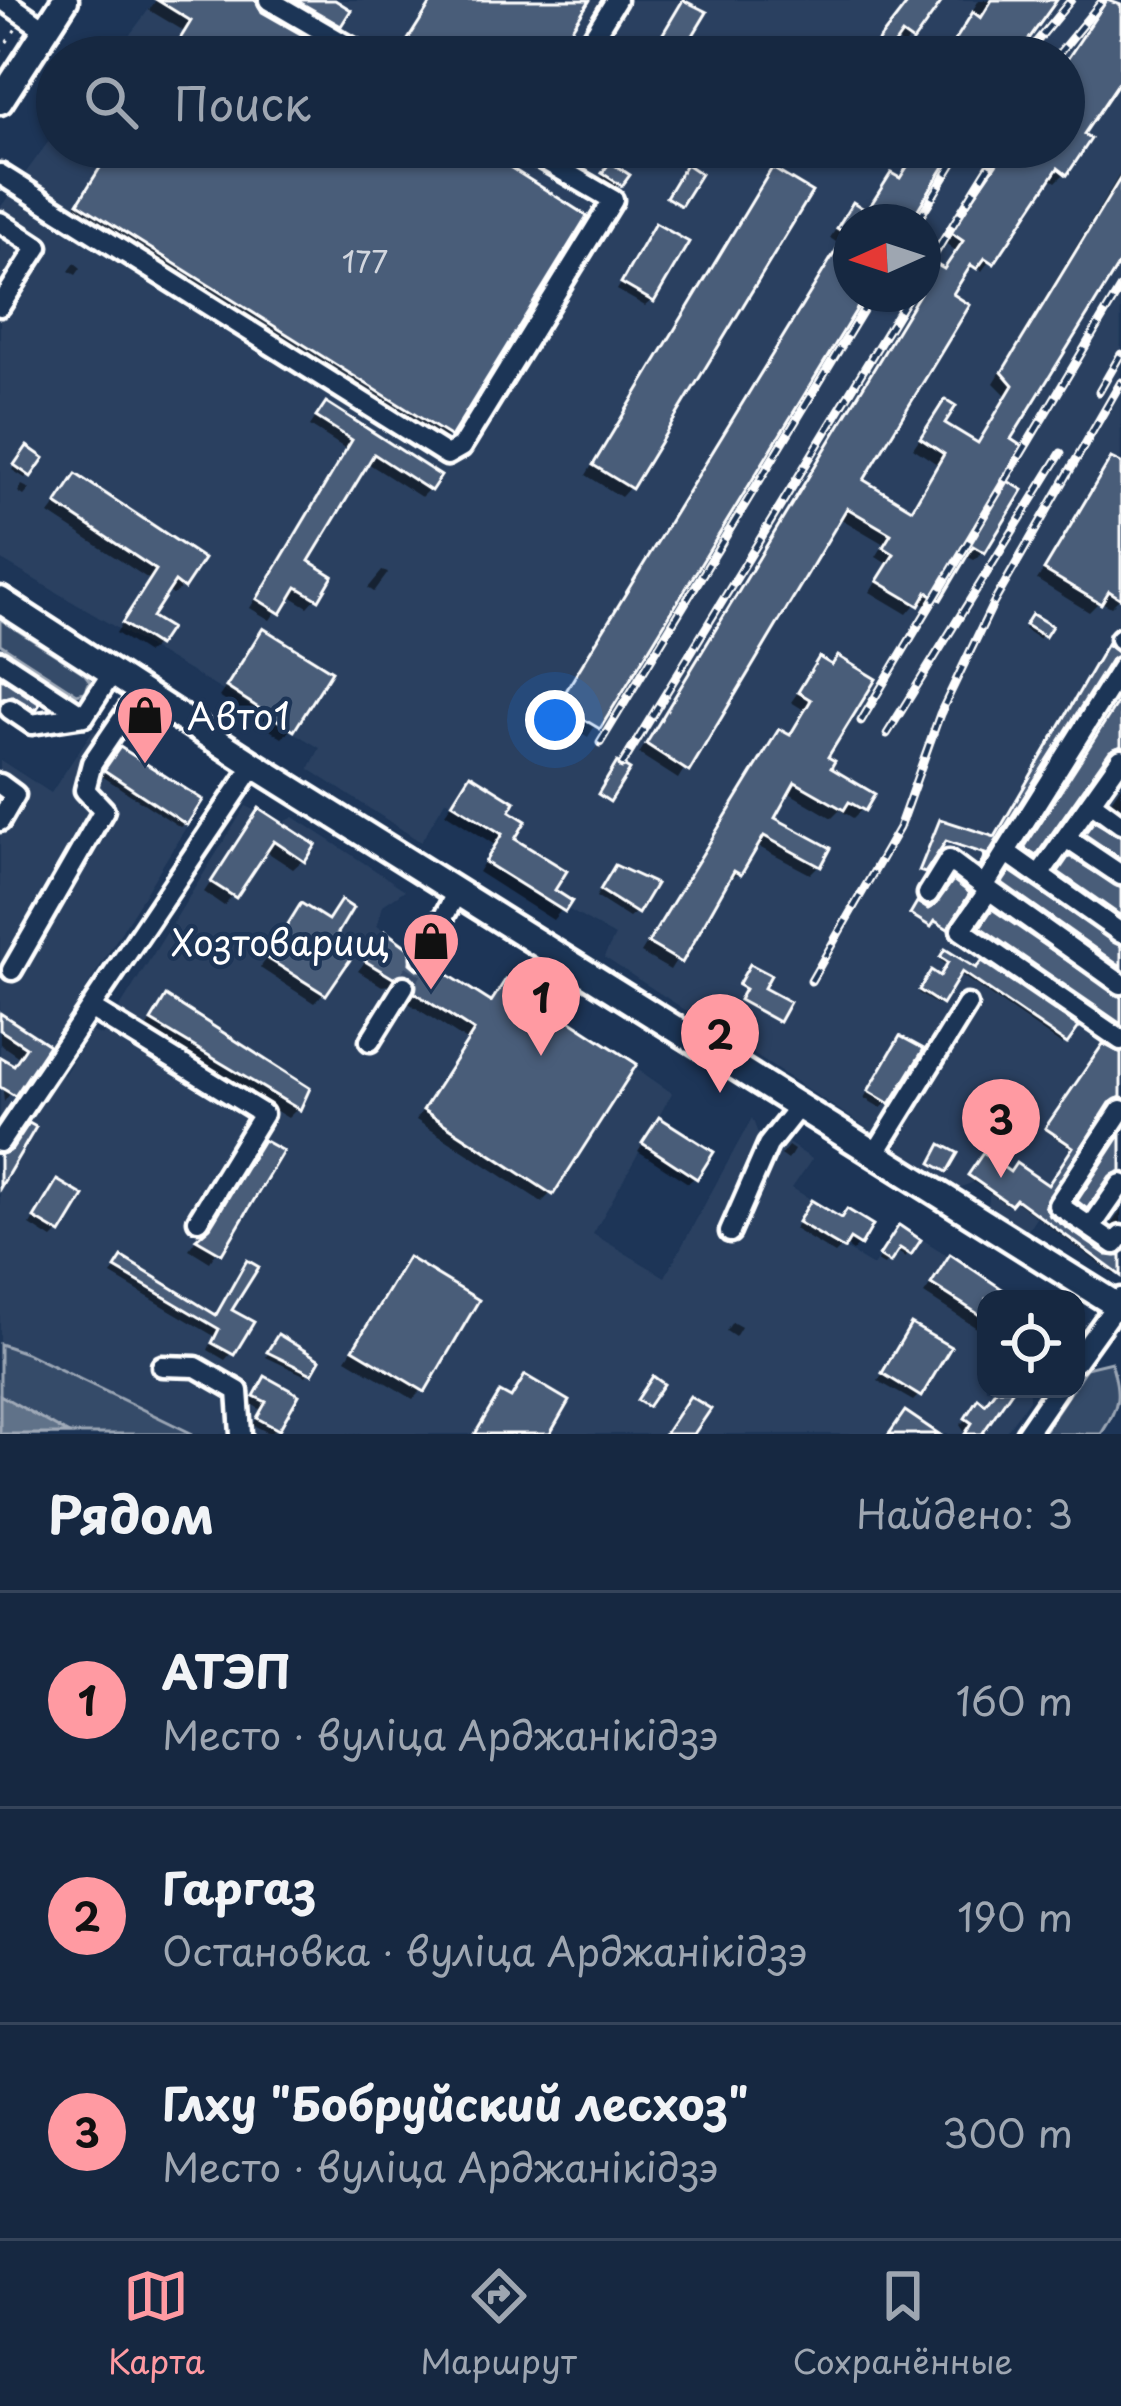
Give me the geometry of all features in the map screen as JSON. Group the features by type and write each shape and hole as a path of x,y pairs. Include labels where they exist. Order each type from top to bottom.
{"main road":[{"path":"42,36 65,0"},
{"path":"0,101 36,45"},
{"path":"0,600 254,765 1119,1304"}],"lane":[{"path":"3,0 46,30"},
{"path":"268,0 331,36"},
{"path":"594,36 616,0"},
{"path":"0,174 447,454 461,447 613,200 558,168"},
{"path":"0,222 38,248 0,306"},
{"path":"0,661 84,716"},
{"path":"1121,668 961,930 1121,1040"},
{"path":"10,709 32,724 84,716 112,673"},
{"path":"12,970 104,809 85,790 92,763 141,692"},
{"path":"0,1142 254,765"},
{"path":"1039,875 1119,767"},
{"path":"0,784 15,795 0,821"},
{"path":"1090,802 1121,824"},
{"path":"1066,838 1121,875"},
{"path":"1006,852 1121,933"},
{"path":"928,894 949,860 1121,984"},
{"path":"422,957 457,892"},
{"path":"370,1042 404,986"},
{"path":"875,1154 967,1005"},
{"path":"92,1010 263,1114 198,1220"},
{"path":"730,1232 768,1144 799,1106"},
{"path":"1121,1110 1058,1204 1115,1244 1121,1236"},
{"path":"1090,1227 1121,1184"},
{"path":"1085,1349 1119,1304"},
{"path":"162,1366 196,1367 238,1391 242,1434"},
{"path":"1026,1434 1051,1398"}],"shaded area":[{"path":"156,0 1121,0 1120,1275 1038,1215 1026,1233 988,1206 990,1190 976,1181 959,1188 604,957 615,936 485,862 501,834 446,799 421,842 309,769 320,748 0,559 0,208 36,159 36,168 1085,168 1085,36 129,36"},
{"path":"0,619 84,673 90,681 85,692 77,694 0,644"},
{"path":"93,730 203,800 43,1058 64,1075 91,1031 102,1036 246,806 282,823 294,817 405,890 383,905 377,926 490,1002 506,979 672,1093 593,1234 665,1277 752,1118 760,1139 778,1152 785,1141 812,1159 792,1188 841,1218 847,1209 873,1225 861,1246 850,1240 845,1249 873,1266 899,1225 1003,1290 977,1290 977,1398 1029,1400 1004,1434 193,1434 0,1344 0,760 51,793"},
{"path":"0,1344 26,1353 193,1434 0,1434"},
{"path":"1111,1362 1116,1383 1117,1400 1101,1434 1042,1434 1066,1398 1085,1398 1086,1368"},
{"path":"0,1395 69,1434 0,1434"}],"building":[{"path":"157,0 256,0 262,12 304,36 182,36 191,21"},
{"path":"296,0 335,0 351,10 341,26"},
{"path":"433,0 590,0 567,36 410,36"},
{"path":"683,0 707,12 693,36 662,36"},
{"path":"910,0 943,0 917,36 882,36"},
{"path":"992,0 1057,0 1031,36 958,36 973,12 981,18"},
{"path":"1107,0 1121,5 1121,79 1085,133 1085,36"},
{"path":"100,168 511,168 587,216 451,437 78,203"},
{"path":"606,168 619,168 630,175 622,186 602,173"},
{"path":"684,168 701,174 681,206 666,197"},
{"path":"772,168 812,192 632,489 593,465"},
{"path":"906,168 943,168 921,204 871,204 891,173 900,178"},
{"path":"994,168 1058,168 994,264 985,258 977,269 971,265 953,294 970,305 864,480 912,509 944,454 920,438 945,399 956,406 945,423 978,443 1013,385 1002,372 1121,177 1121,261 1011,439 1023,447 1004,479 1023,490 985,553 973,546 941,600 927,592 919,606 877,581 894,554 883,547 891,534 847,508 689,772 646,744 908,312 941,312 941,267 963,241 950,232"},
{"path":"655,223 689,242 654,302 621,283"},
{"path":"833,255 833,312 855,312 600,729 558,704"},
{"path":"326,402 441,476 431,491 374,454 309,561 333,576 319,600 297,587 281,614 257,599 352,440 316,417"},
{"path":"27,446 44,458 31,477 14,465"},
{"path":"1111,458 1121,463 1121,599 1109,591 1101,604 1044,570"},
{"path":"76,474 204,559 184,589 175,582 152,617 170,628 158,646 122,623 156,570 56,504"},
{"path":"1032,614 1052,626 1045,637 1025,625"},
{"path":"263,628 332,671 294,731 226,687"},
{"path":"1107,644 1121,655 1110,661 980,867 985,854 946,841 925,873 919,871 940,819 995,837"},
{"path":"838,656 876,679 828,757 835,761 831,768 875,794 865,811 849,802 844,810 795,782 775,818 831,848 821,867 764,836 741,875 734,871 682,963 648,943 779,729 790,735 811,700 798,692 819,657 832,665"},
{"path":"0,677 40,704 36,710 12,696 0,700"},
{"path":"1121,697 1121,746 1110,751 1036,856 1024,848"},
{"path":"120,747 203,800 187,825 104,770"},
{"path":"617,762 630,770 610,802 598,794"},
{"path":"470,774 515,802 510,811 526,821 515,839 567,871 555,890 572,901 565,912 485,862 502,834 452,803"},
{"path":"259,808 316,845 305,862 274,841 236,898 211,882"},
{"path":"1094,821 1121,837 1121,859 1084,834"},
{"path":"1069,856 1121,888 1121,916 1058,872"},
{"path":"615,865 656,884 638,914 600,890"},
{"path":"1010,871 1121,946 1121,967 1002,883"},
{"path":"953,880 970,893 948,929 935,921 931,927 910,914 917,902 928,909 935,905"},
{"path":"341,900 353,908 335,938 356,951 326,995 267,958 301,903 328,920"},
{"path":"992,909 1121,997 1121,1024 980,927"},
{"path":"385,931 411,950 410,963 417,969 433,965 491,1002 506,979 637,1064 553,1195 423,1110 474,1031 415,993 412,975 393,978 365,961"},
{"path":"945,949 976,968 982,961 1079,1027 1067,1044 962,972 942,1005 919,990 931,970 940,976 948,962 940,957"},
{"path":"750,964 771,975 764,988 790,1002 779,1022 739,1000 745,989 738,985"},
{"path":"166,996 310,1088 300,1110 151,1021"},
{"path":"0,1013 49,1045 15,1096 0,1087 0,1057 14,1065 26,1047 0,1030"},
{"path":"900,1036 924,1049 890,1104 868,1091"},
{"path":"1103,1044 1121,1053 1121,1097 1110,1103 1045,1205 1050,1216 1107,1255 1121,1256 1121,1276 1016,1199 1011,1205 968,1175 983,1153 1010,1172 1016,1163 1048,1185 1073,1147 1045,1128"},
{"path":"659,1117 714,1152 697,1179 642,1143"},
{"path":"29,1123 36,1127 0,1188 0,1155 11,1150"},
{"path":"1121,1134 1121,1171 1110,1176 1087,1209 1077,1201"},
{"path":"263,1140 283,1151 222,1254 196,1239 210,1227"},
{"path":"941,1144 958,1153 947,1172 931,1163"},
{"path":"57,1180 84,1196 61,1234 34,1218"},
{"path":"811,1200 841,1218 847,1209 873,1225 861,1246 850,1239 844,1249 798,1222"},
{"path":"899,1225 921,1240 911,1255 900,1248 890,1263 879,1256"},
{"path":"950,1254 1004,1290 977,1290 977,1313 931,1284"},
{"path":"122,1257 216,1315 247,1260 259,1267 232,1310 254,1322 234,1355 212,1343 219,1329 115,1268"},
{"path":"408,1257 479,1300 425,1392 353,1349"},
{"path":"911,1324 951,1347 921,1397 882,1373"},
{"path":"278,1334 320,1360 312,1374 267,1352"},
{"path":"525,1375 569,1401 550,1434 475,1434 500,1392 511,1398"},
{"path":"265,1376 299,1395 279,1430 257,1418 266,1402 254,1396"},
{"path":"653,1376 664,1384 648,1407 637,1400"},
{"path":"690,1396 711,1409 694,1434 665,1434"},
{"path":"978,1398 985,1404 989,1398 1007,1398 982,1434 965,1434 972,1423 965,1418"},
{"path":"905,1411 939,1434 889,1434"}],"tunnel":[{"path":"404,986 422,957"}],"railway":[{"path":"1041,36 1071,0"},
{"path":"1073,36 1103,0"},
{"path":"928,204 950,168"},
{"path":"941,244 988,168"},
{"path":"861,721 1121,287"},
{"path":"600,743 862,312"},
{"path":"622,765 899,312"},
{"path":"1099,392 1121,354"},
{"path":"811,981 899,828 940,714 993,604 1121,382"},
{"path":"887,734 1061,453"}],"place":[{"name":"Авто1","path":"145,766"},
{"name":"Хозтоварищ","path":"431,992"},
{"name":"АТЭП","path":"541,1056"},
{"name":"Гаргаз","path":"720,1093"},
{"name":"Глху \"Бобруйский лесхоз\"","path":"1001,1178"}]}
